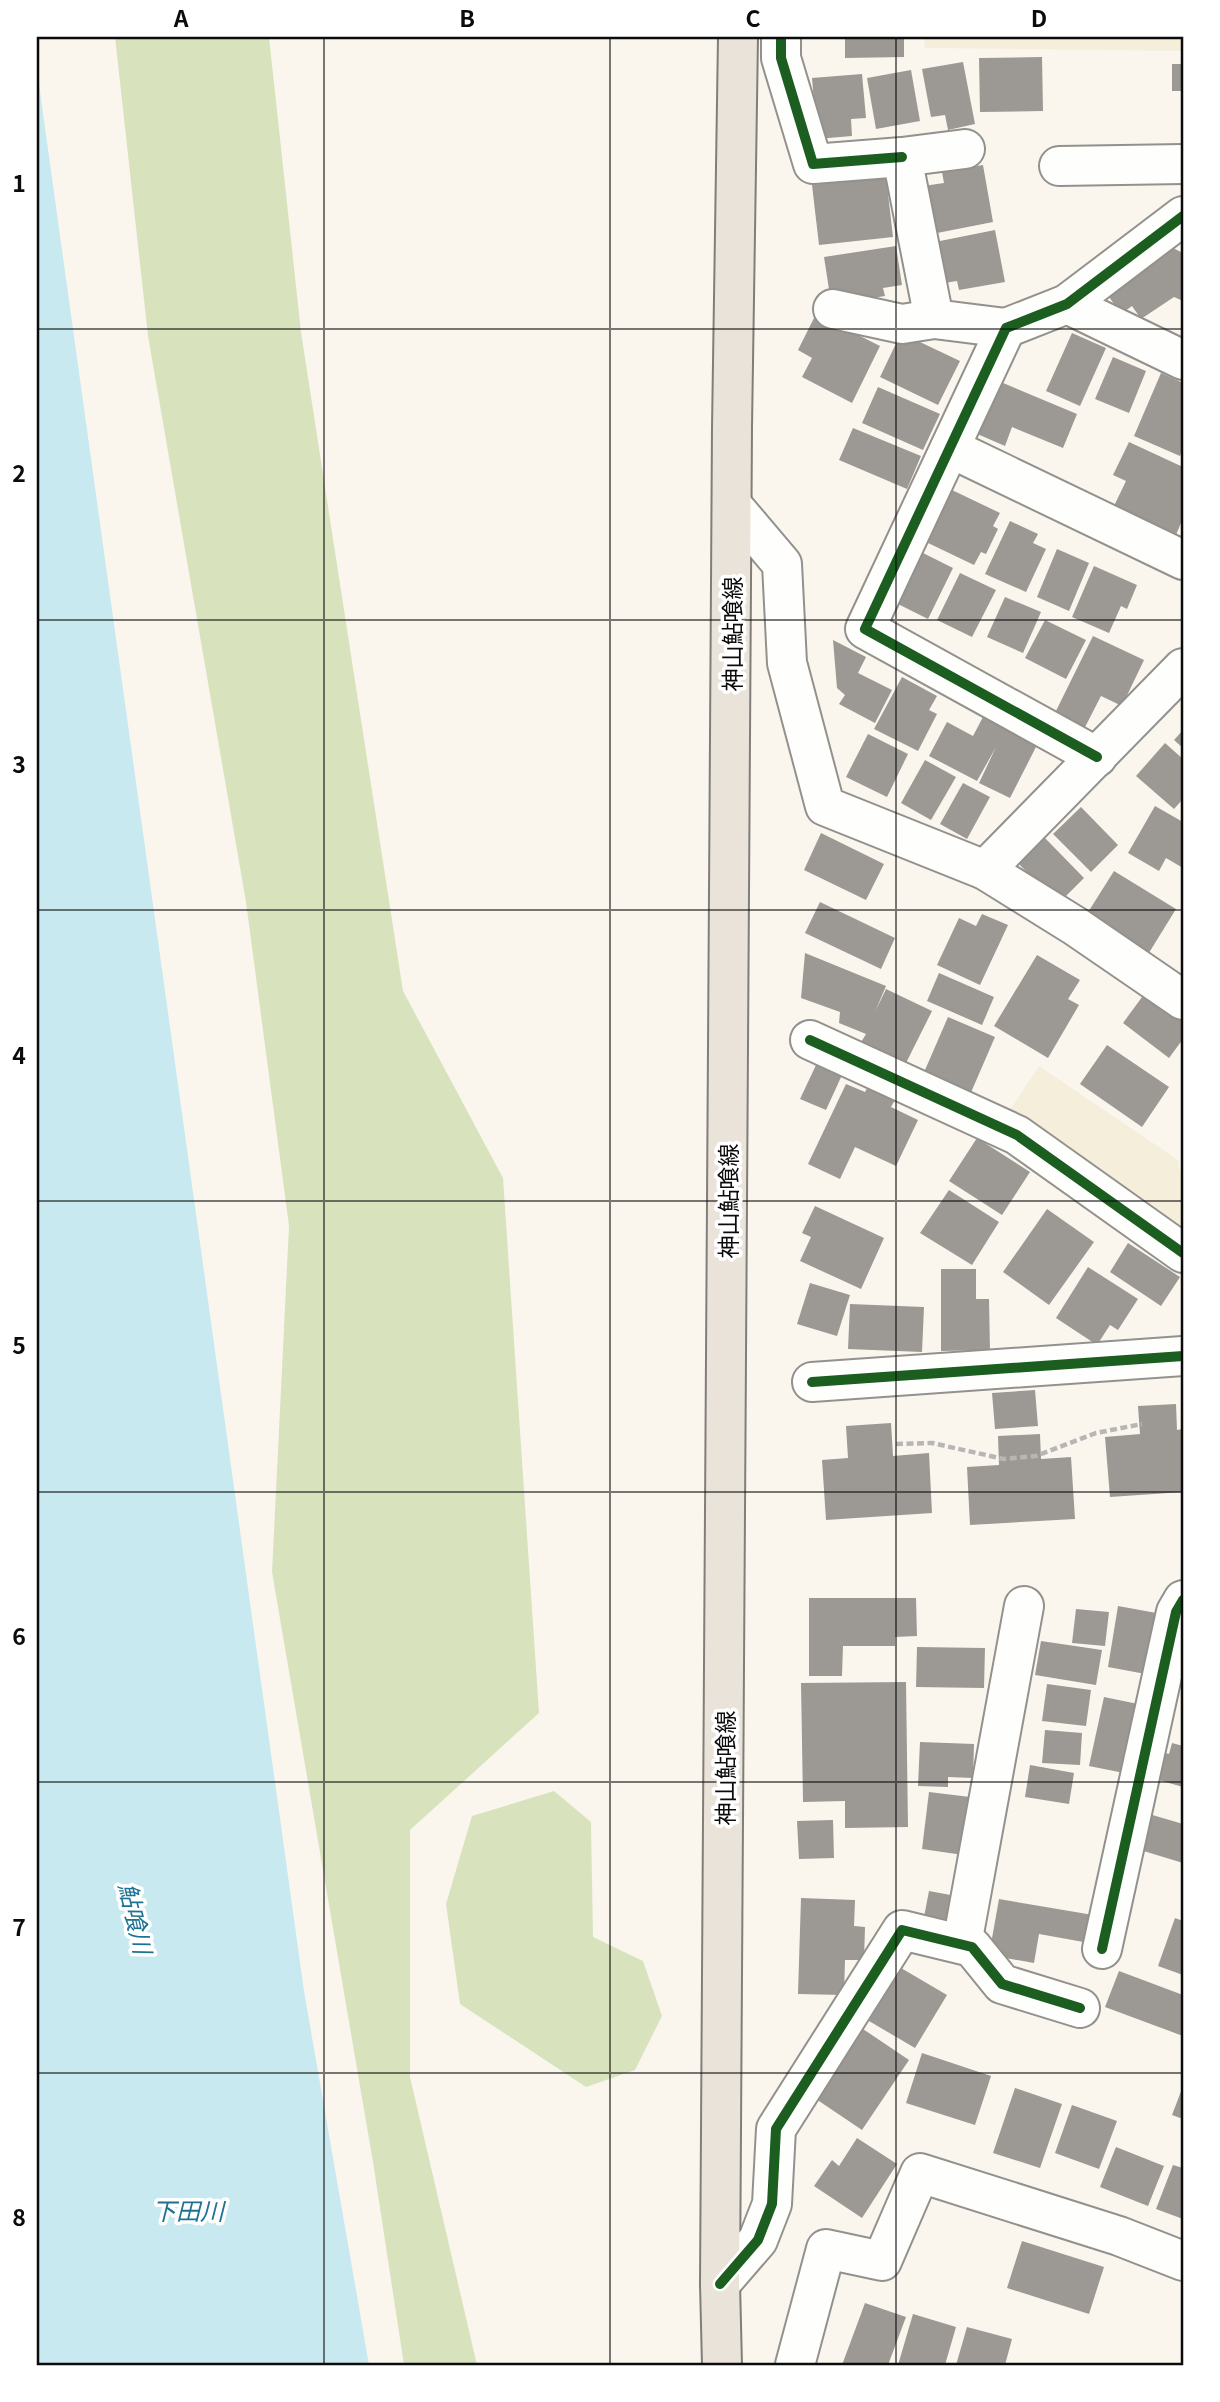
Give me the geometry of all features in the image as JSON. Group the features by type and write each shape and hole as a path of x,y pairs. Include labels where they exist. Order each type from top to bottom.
{"main road":[{"name":"神山鮎喰線","path":"722,2365 720,2284 732,505 738,37"}],"street":[{"path":"780,37 781,58 813,164 965,149"},
{"path":"902,157 934,319"},
{"path":"1059,166 1183,164"},
{"path":"833,309 902,324 934,319 1006,328 1068,304 1183,216"},
{"path":"1068,304 1183,360"},
{"path":"1006,328 865,629 1097,757"},
{"path":"950,448 1183,559"},
{"path":"732,505 782,564 787,663 825,806 985,870 1075,926 1183,1000"},
{"path":"985,870 1183,668"},
{"path":"810,1040 1017,1135 1183,1254"},
{"path":"811,1382 1183,1356"},
{"path":"1102,1949 1175,1612 1183,1600"},
{"path":"962,1944 1024,1606"},
{"path":"720,2284 758,2240 772,2204 776,2129 902,1930 972,1947 1002,1984 1080,2008"},
{"path":"795,2365 826,2249 882,2261 920,2173 1119,2236 1183,2261"}],"path":[{"path":"896,1444 932,1443 1004,1458 1036,1456 1096,1433 1142,1424"}],"shaded area":[{"path":"924,37 1183,37 1183,51 925,48"},
{"path":"1039,1066 1178,1160 1183,1188 1183,1234 1004,1119"}],"green space":[{"path":"115,37 269,37 301,332 403,991 503,1178 539,1713 410,1830 410,2077 477,2365 404,2365 373,2162 272,1572 289,1226 246,902 148,336"},
{"path":"554,1791 591,1822 593,1937 643,1961 662,2016 635,2070 586,2087 460,2004 446,1904 472,1816"}],"water":[{"name":"下田川","path":"37,70 304,1991 369,2365 37,2365"}],"building":[{"path":"845,37 904,37 904,57 845,58"},
{"path":"1042,57 1043,111 980,112 979,58"},
{"path":"963,62 975,124 948,130 945,115 931,117 922,69"},
{"path":"1172,64 1183,64 1183,91 1172,91"},
{"path":"911,70 920,121 876,129 867,78"},
{"path":"862,74 866,118 851,119 852,136 817,139 812,78"},
{"path":"983,165 993,222 932,234 923,186 944,183 942,172"},
{"path":"886,176 893,237 819,245 812,185"},
{"path":"995,230 1005,282 959,290 957,281 938,284 930,243"},
{"path":"896,246 902,285 883,288 885,296 850,302 830,296 824,257"},
{"path":"1173,248 1183,253 1183,301 1174,297 1141,319 1132,306 1121,314 1107,294"},
{"path":"816,314 880,346 852,403 802,377 812,358 798,350"},
{"path":"901,333 960,361 938,405 880,377"},
{"path":"1072,333 1106,348 1080,406 1046,391"},
{"path":"1113,357 1146,371 1129,413 1095,399"},
{"path":"1161,373 1183,383 1183,448 1180,456 1134,436"},
{"path":"996,380 1077,414 1063,448 1012,427 1005,446 975,433"},
{"path":"878,387 940,414 923,450 862,423"},
{"path":"853,428 921,456 907,489 839,460"},
{"path":"1129,442 1183,467 1183,518 1176,535 1114,506 1126,481 1113,475"},
{"path":"952,490 1000,513 993,526 998,529 986,554 981,552 974,565 926,542"},
{"path":"1010,521 1038,534 1033,543 1046,549 1026,592 985,574"},
{"path":"1057,549 1089,563 1069,611 1037,597"},
{"path":"919,551 953,568 928,619 894,602"},
{"path":"1094,566 1137,585 1127,609 1121,606 1109,633 1072,617"},
{"path":"960,573 996,590 972,637 937,620"},
{"path":"1005,597 1041,612 1023,653 987,637"},
{"path":"1045,620 1086,640 1066,679 1025,658"},
{"path":"1093,636 1144,660 1122,706 1101,696 1082,733 1052,719"},
{"path":"833,640 866,657 858,673 892,690 875,723 839,704 845,695 837,688"},
{"path":"902,677 937,696 929,710 937,714 918,751 874,729"},
{"path":"983,717 1037,745 1010,798 979,783 996,747 977,781 929,756 947,722 973,736"},
{"path":"1183,730 1183,748 1174,740"},
{"path":"868,734 908,754 887,797 846,777"},
{"path":"1165,743 1183,759 1183,799 1174,809 1136,776"},
{"path":"925,760 956,777 931,820 901,803"},
{"path":"963,783 990,797 967,839 940,824"},
{"path":"1155,806 1183,822 1183,868 1166,858 1159,871 1128,853"},
{"path":"1081,807 1118,845 1091,872 1053,834"},
{"path":"821,833 884,864 866,900 804,870"},
{"path":"1044,837 1084,878 1058,904 1018,863"},
{"path":"1114,871 1176,909 1147,956 1085,917"},
{"path":"820,902 895,938 881,969 805,933"},
{"path":"982,914 1008,925 980,985 937,965 959,918 976,926"},
{"path":"805,953 886,986 875,1012 886,989 932,1011 905,1065 860,1044 866,1034 839,1023 840,1012 801,998"},
{"path":"1037,955 1080,980 1068,999 1079,1005 1048,1058 994,1026"},
{"path":"939,973 994,997 982,1025 927,1001"},
{"path":"1145,993 1183,1022 1183,1039 1169,1058 1123,1023"},
{"path":"948,1017 995,1037 969,1097 922,1077"},
{"path":"1107,1045 1169,1087 1142,1127 1080,1084"},
{"path":"817,1063 842,1075 826,1110 800,1099"},
{"path":"846,1084 865,1092 869,1085 896,1098 891,1107 918,1120 896,1166 855,1147 840,1179 808,1164"},
{"path":"977,1138 1030,1172 1002,1215 949,1181"},
{"path":"949,1190 999,1222 972,1265 920,1233"},
{"path":"815,1206 884,1238 861,1289 800,1261 811,1237 802,1233"},
{"path":"1047,1209 1094,1242 1049,1305 1003,1272"},
{"path":"1128,1243 1180,1277 1161,1306 1110,1272"},
{"path":"1088,1267 1138,1299 1118,1330 1110,1325 1097,1345 1056,1318"},
{"path":"941,1269 976,1269 976,1299 989,1299 990,1350 941,1351"},
{"path":"810,1283 850,1295 837,1336 797,1324"},
{"path":"850,1304 924,1307 922,1352 848,1349"},
{"path":"1035,1390 1038,1426 995,1429 992,1393"},
{"path":"1176,1404 1177,1430 1183,1429 1183,1492 1110,1497 1105,1437 1140,1434 1138,1406"},
{"path":"891,1423 893,1456 929,1453 932,1513 826,1520 822,1460 848,1458 846,1426"},
{"path":"1040,1434 1041,1459 1071,1457 1075,1519 970,1525 967,1467 999,1465 998,1436"},
{"path":"809,1598 916,1598 917,1636 895,1637 895,1646 843,1646 842,1676 809,1676"},
{"path":"1118,1606 1162,1614 1151,1675 1108,1667"},
{"path":"1076,1609 1109,1612 1105,1646 1072,1643"},
{"path":"1041,1641 1102,1650 1096,1685 1035,1675"},
{"path":"917,1647 985,1648 984,1688 916,1687"},
{"path":"906,1682 908,1827 845,1828 845,1801 803,1802 801,1683"},
{"path":"1047,1684 1091,1690 1086,1726 1042,1721"},
{"path":"1104,1697 1138,1704 1124,1773 1089,1766"},
{"path":"1045,1730 1082,1733 1080,1765 1042,1763"},
{"path":"920,1742 974,1744 973,1778 948,1777 948,1787 918,1786"},
{"path":"1172,1743 1183,1746 1183,1787 1148,1777 1155,1750 1169,1754"},
{"path":"1030,1765 1074,1773 1069,1804 1025,1797"},
{"path":"929,1792 970,1797 963,1855 922,1849"},
{"path":"1149,1814 1183,1824 1183,1863 1137,1849"},
{"path":"833,1820 834,1858 799,1859 797,1821"},
{"path":"929,1891 956,1896 952,1922 924,1917"},
{"path":"801,1898 855,1900 854,1926 865,1927 864,1960 845,1960 844,1995 798,1994"},
{"path":"999,1899 1093,1915 1089,1943 1039,1934 1034,1963 989,1955"},
{"path":"1175,1918 1183,1921 1183,1975 1158,1966"},
{"path":"901,1968 947,1995 915,2048 869,2021"},
{"path":"1119,1971 1183,1995 1183,2036 1105,2007"},
{"path":"863,2029 909,2060 862,2130 816,2099"},
{"path":"922,2053 991,2076 975,2125 906,2103"},
{"path":"1183,2086 1183,2119 1172,2115"},
{"path":"1015,2088 1062,2104 1040,2168 993,2153"},
{"path":"1072,2105 1117,2121 1099,2169 1055,2153"},
{"path":"857,2138 897,2164 862,2218 814,2186 832,2160 839,2166"},
{"path":"1116,2147 1164,2166 1148,2206 1100,2187"},
{"path":"1173,2165 1183,2168 1183,2219 1156,2209"},
{"path":"1022,2241 1104,2267 1089,2314 1007,2288"},
{"path":"865,2303 906,2317 888,2365 842,2365"},
{"path":"913,2314 956,2327 945,2365 898,2365"},
{"path":"967,2327 1012,2339 1005,2365 956,2365"}],"cycle path":[{"path":"781,37 781,58 813,164 902,157"},
{"path":"1097,757 865,629 1006,328 1067,304 1183,216"},
{"path":"810,1040 1017,1135 1183,1253"},
{"path":"812,1382 1183,1356"},
{"path":"1102,1949 1176,1612 1183,1600"},
{"path":"720,2284 758,2240 772,2204 776,2129 902,1930 972,1947 1002,1984 1080,2008"}],"water label":[{"name":"鮎喰川","path":"137,1918"}]}
